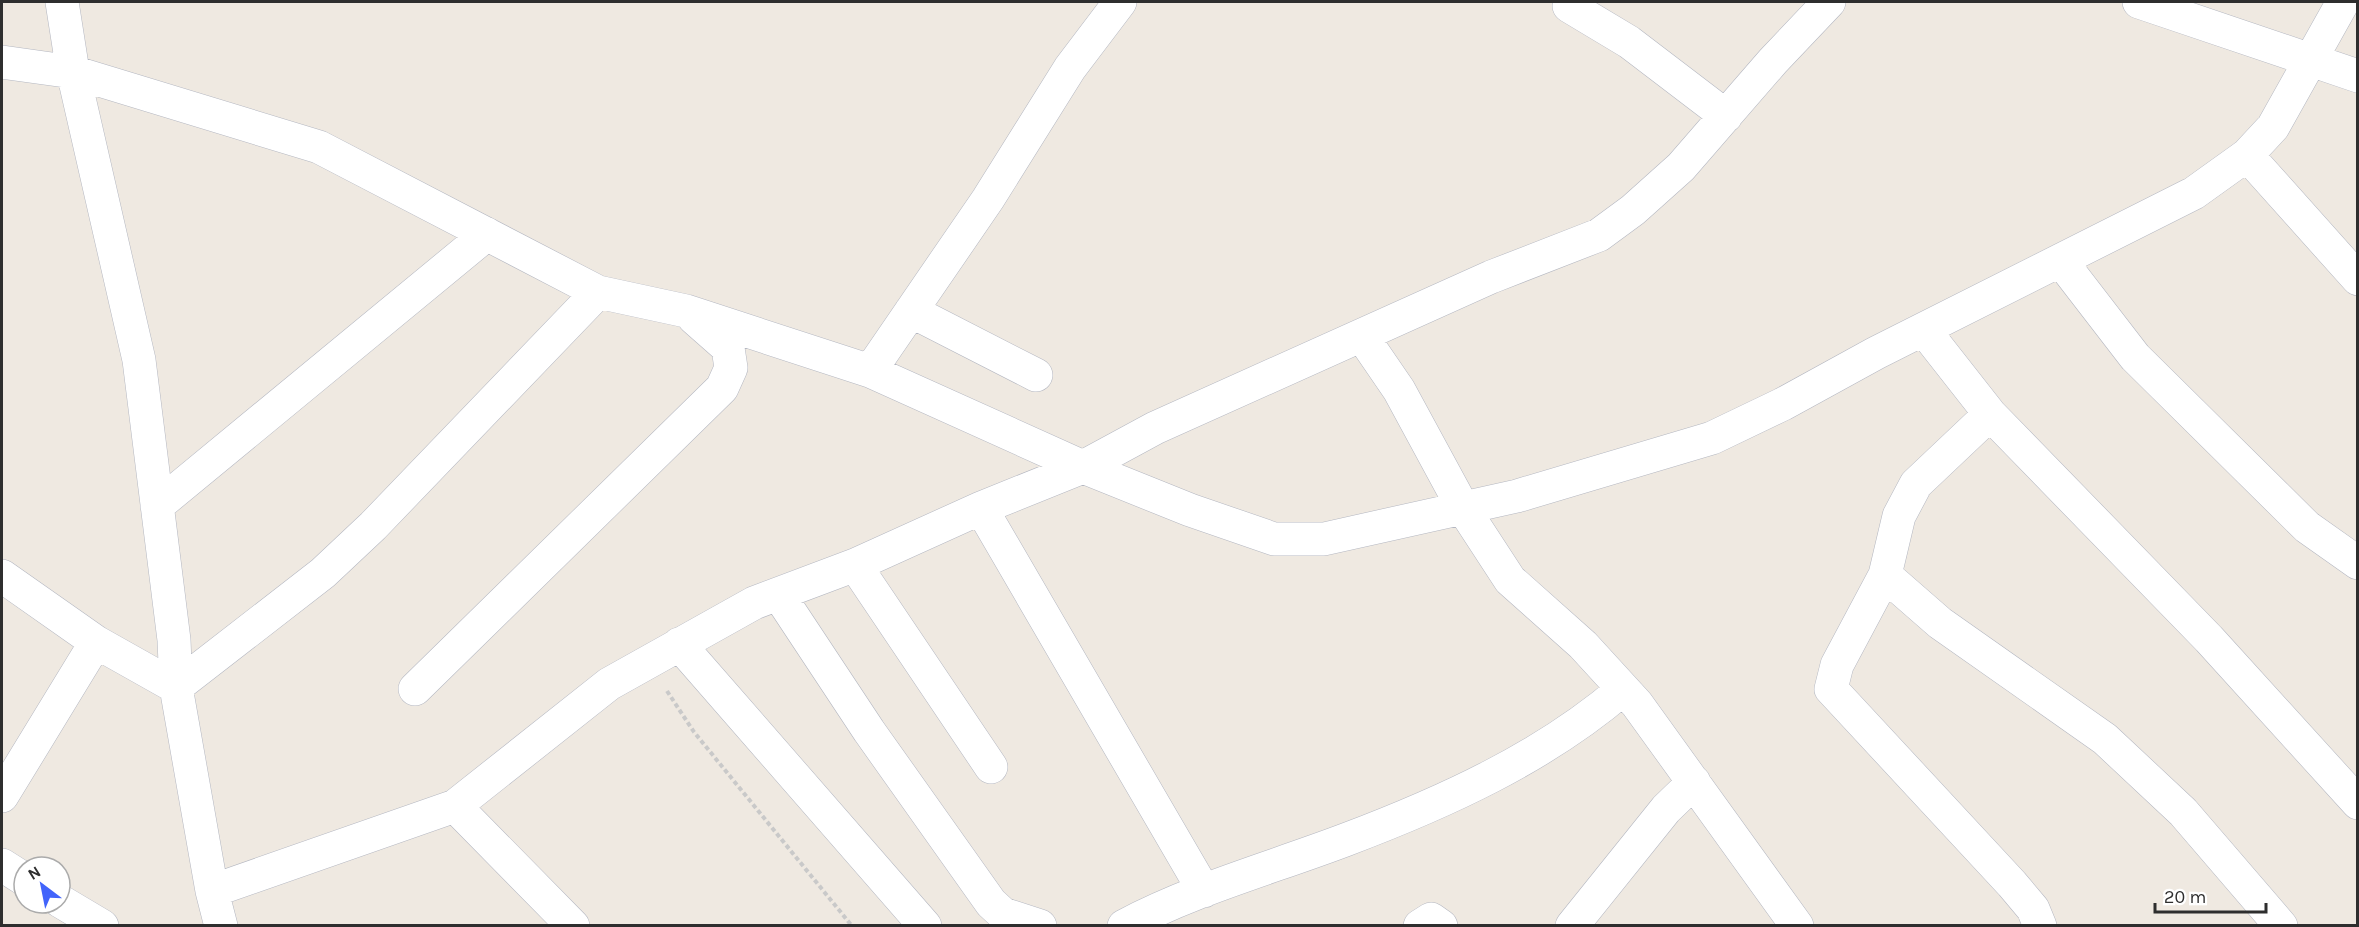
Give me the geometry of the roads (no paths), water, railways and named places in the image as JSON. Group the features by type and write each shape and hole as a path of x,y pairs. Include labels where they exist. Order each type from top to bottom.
{"street":[{"path":"62,2 73,72 139,360 174,640 176,687 212,891 221,926"},
{"path":"870,371 988,199 1070,68 1120,2"},
{"path":"212,891 454,806 609,684 729,615 855,565 981,508 1083,467 1155,428 1491,277 1599,235 1662,186 1773,61 1829,2"},
{"path":"2139,2 2358,76"},
{"path":"2,62 73,72 320,147 598,292 686,311 870,371 1083,467 1190,510 1274,538 1324,539 1517,496 1712,438 1783,404 1875,353 2194,193 2247,155 2273,127 2343,2"},
{"path":"1569,6 1629,42 1726,116"},
{"path":"2247,155 2358,279"},
{"path":"156,506 487,234"},
{"path":"2061,261 2135,357 2307,527 2358,563"},
{"path":"176,687 323,573 373,526 598,292"},
{"path":"415,689 722,388 731,368 728,348 686,311"},
{"path":"911,311 1036,375"},
{"path":"1924,330 1990,414 2209,639 2358,802"},
{"path":"1362,336 1398,390 1464,508 1510,580 1583,645 1623,689 1694,782 1797,926"},
{"path":"1990,414 1916,484 1899,516 1885,575 1837,665 1831,689 2012,884 2033,909 2040,926"},
{"path":"981,508 1204,891"},
{"path":"855,565 991,766"},
{"path":"1885,575 1940,623 2114,747 2182,812 2281,926"},
{"path":"2,576 96,642 176,687"},
{"path":"779,595 869,731 991,903 1003,914 1040,926"},
{"path":"2,796 96,642"},
{"path":"679,644 791,769 925,926"},
{"path":"1124,926 1243,874 1344,840 1440,800 1552,742 1588,719 1623,689"},
{"path":"1572,926 1666,809 1694,782"},
{"path":"454,806 573,926"},
{"path":"72,907 102,926"},
{"path":"1420,926 1431,919 1441,926"}]}
